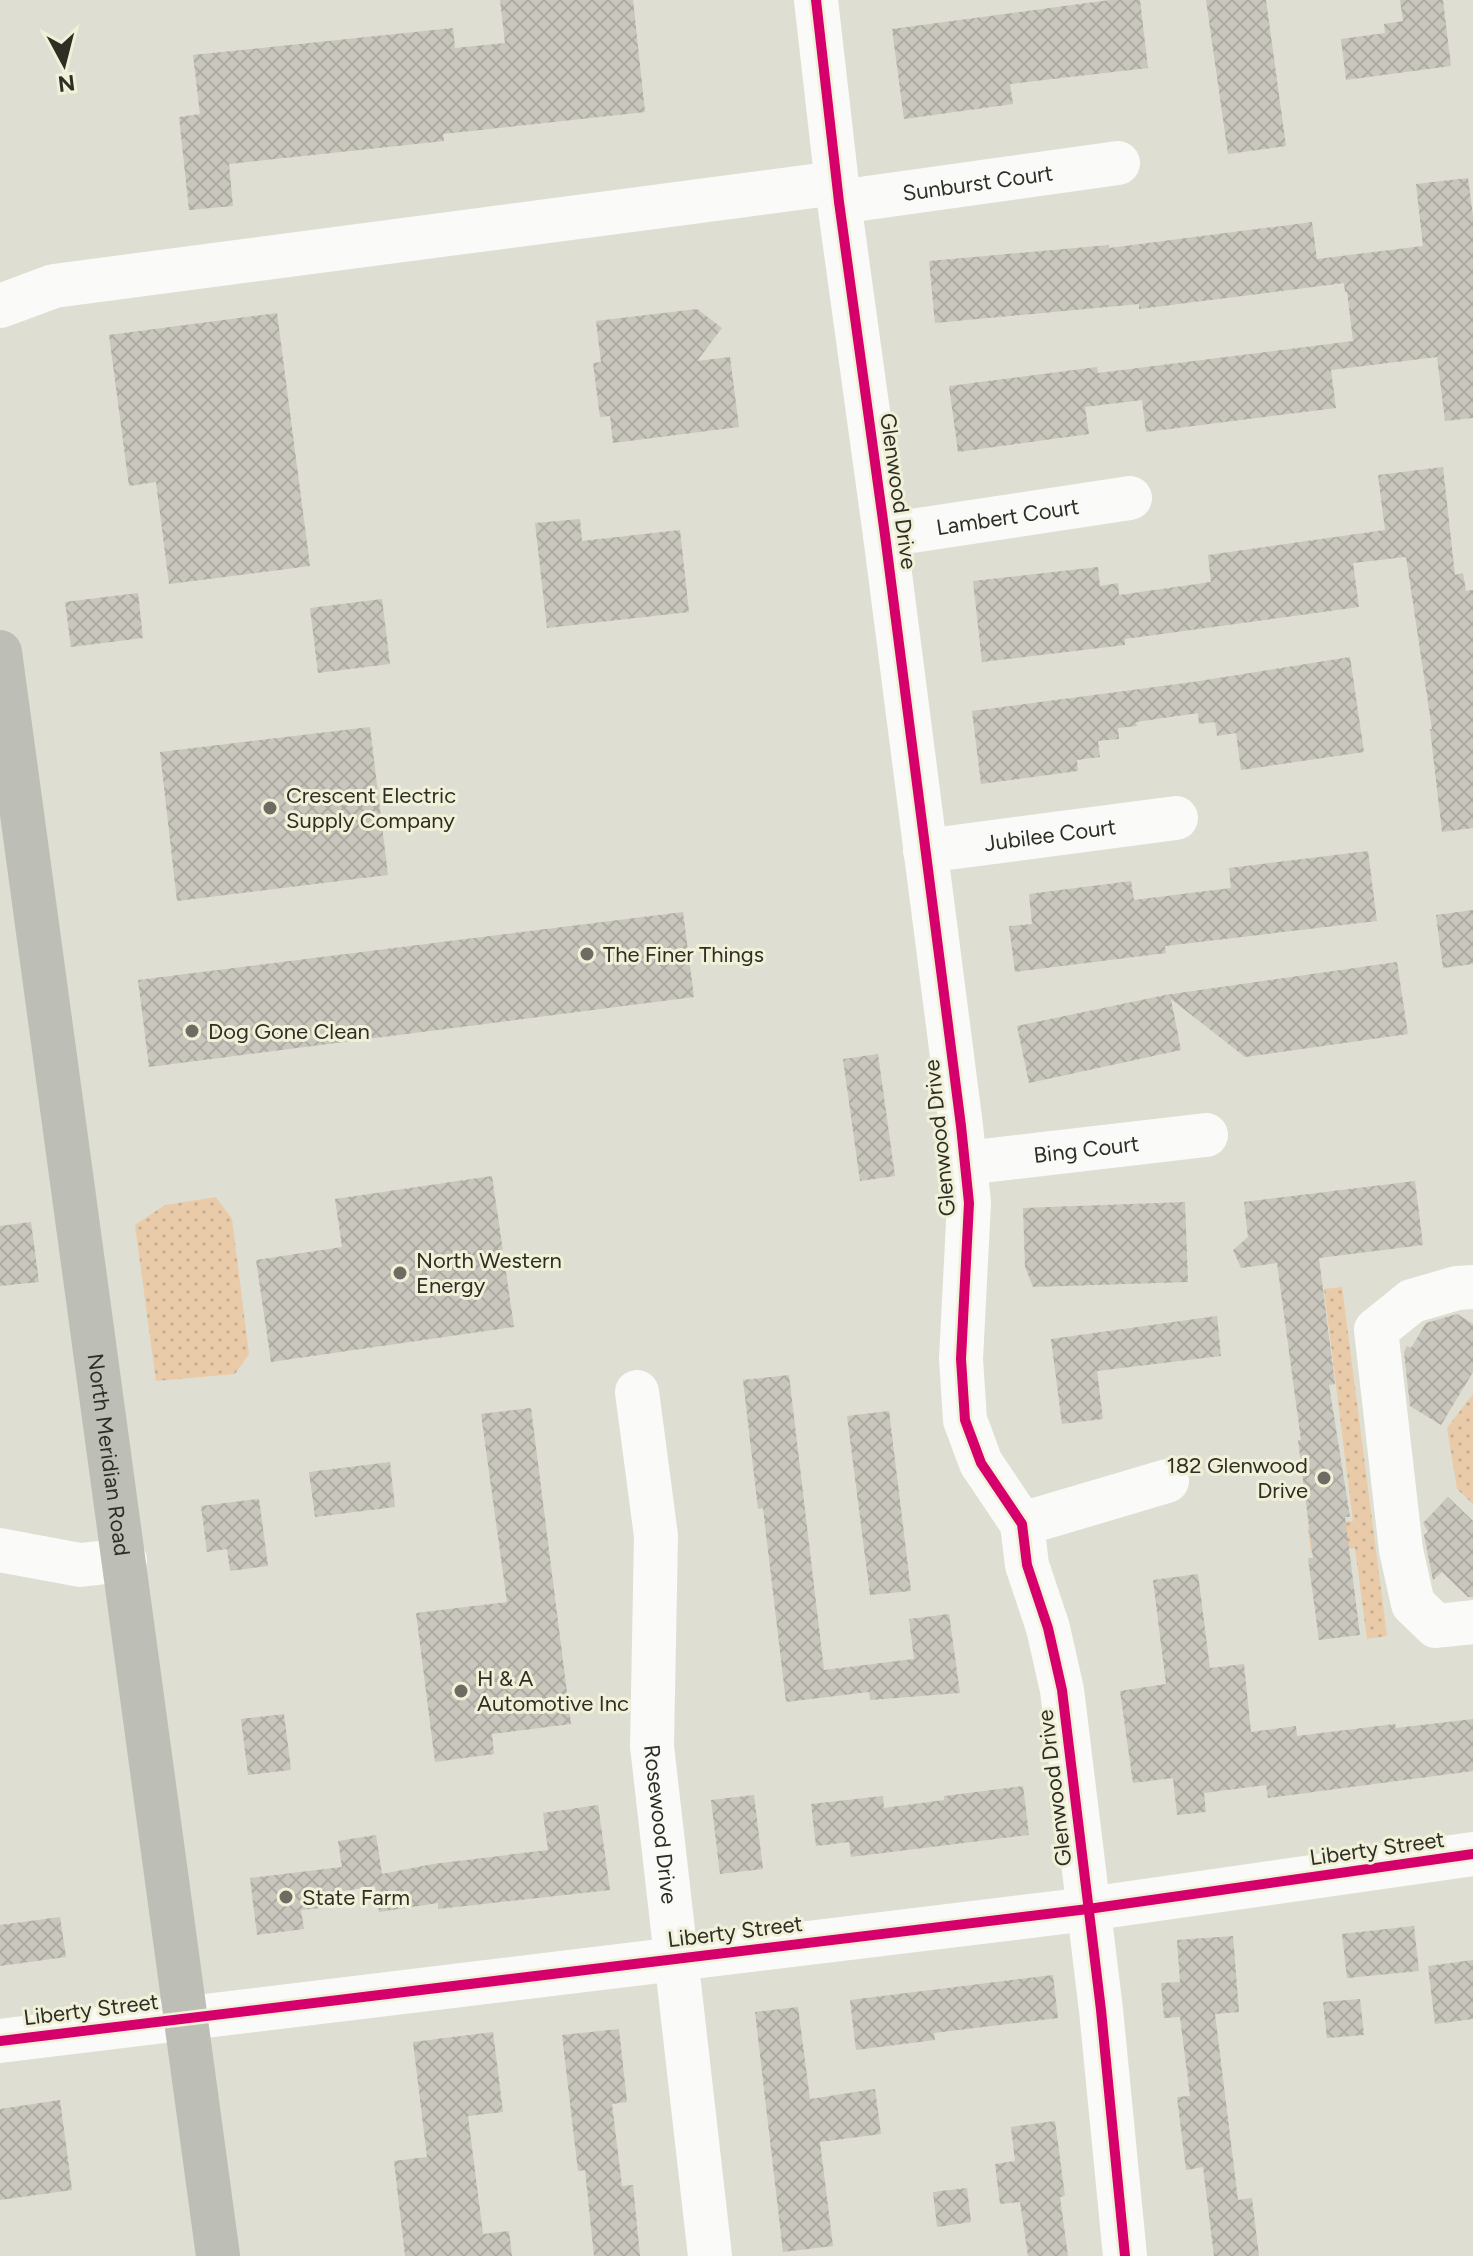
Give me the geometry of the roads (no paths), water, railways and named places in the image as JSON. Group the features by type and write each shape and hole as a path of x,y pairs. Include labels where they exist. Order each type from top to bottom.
{"main road":[{"name":"North Meridian Road","path":"0,652 12,827 69,1171 188,2017 218,2256"}],"street":[{"name":"Glenwood Drive","path":"816,0 838,193 965,1163 969,1203 961,1359 965,1420 981,1463 1022,1524 1027,1565 1048,1628 1062,1690 1101,2010 1125,2256"},
{"name":"Sunburst Court","path":"0,306 54,286 1118,163"},
{"name":"Lambert Court","path":"885,535 1130,498"},
{"name":"Jubilee Court","path":"925,851 1176,818"},
{"name":"Bing Court","path":"965,1163 1206,1135"},
{"path":"1473,1287 1457,1288 1412,1301 1376,1330 1401,1550 1413,1604 1436,1626 1473,1622"},
{"name":"Rosewood Drive","path":"637,1392 656,1536 652,1746 710,2256"},
{"path":"1022,1524 1167,1481"},
{"path":"0,1550 80,1565 125,1560"},
{"name":"Liberty Street","path":"0,2041 1088,1909 1473,1854"}],"place":[{"name":"Crescent Electric Supply Company","path":"270,808"},
{"name":"The Finer Things","path":"587,954"},
{"name":"Dog Gone Clean","path":"192,1031"},
{"name":"North Western Energy","path":"400,1273"},
{"name":"182 Glenwood Drive","path":"1324,1478"},
{"name":"H & A Automotive Inc","path":"461,1691"},
{"name":"State Farm","path":"286,1897"}]}
